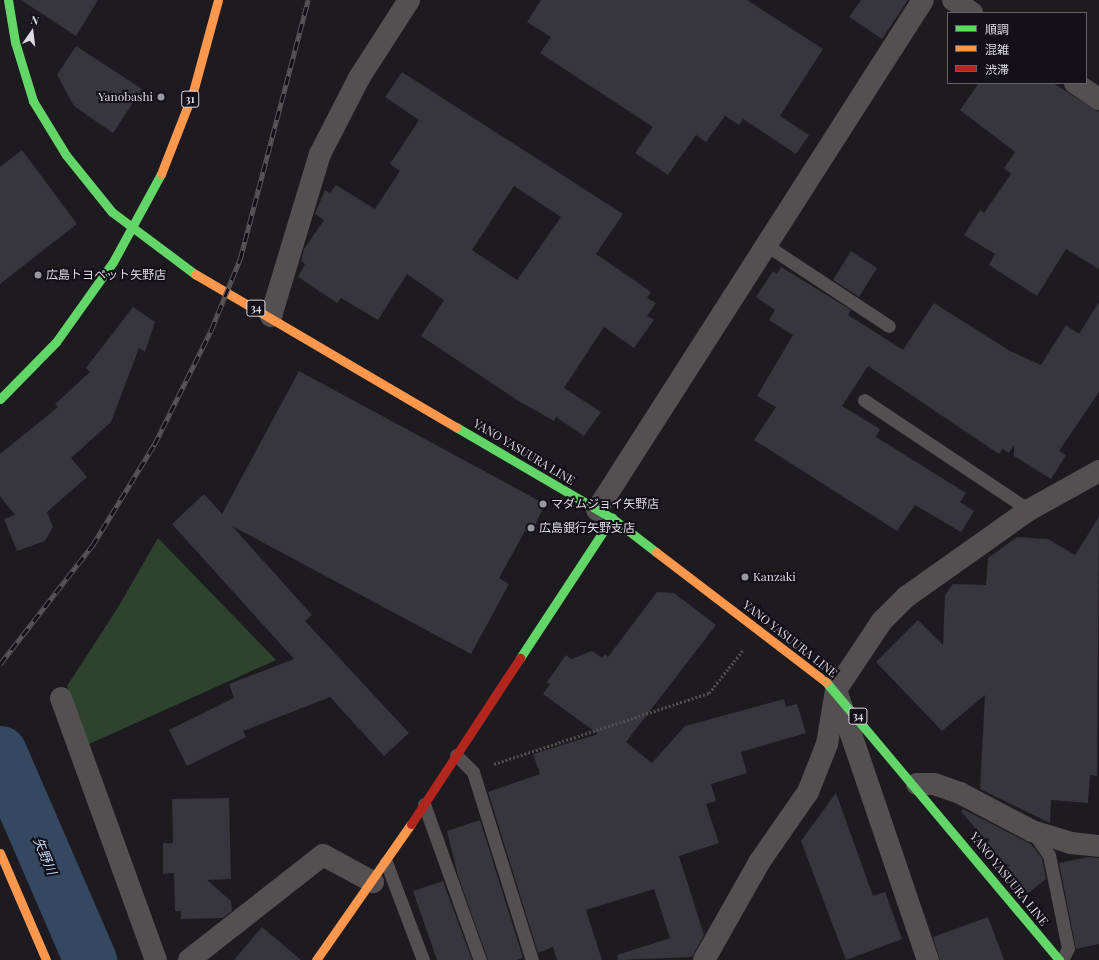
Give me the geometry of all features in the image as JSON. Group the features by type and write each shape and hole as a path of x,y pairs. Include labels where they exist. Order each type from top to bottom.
{"main road":[{"name":"YANO YASUURA LINE","path":"8,0 15,42 33,100 66,156 112,212 174,262 271,316 605,514 836,690 917,784 1059,960"},
{"name":"31","path":"0,399 56,342 113,262 153,194 193,92 218,0"},
{"path":"316,960 373,882 456,755 605,514"},
{"path":"0,853 46,960"}],"street":[{"path":"271,316 320,154 359,78 409,0"},
{"path":"605,514 766,245 923,0"},
{"path":"952,0 970,12"},
{"path":"1076,84 1099,100"},
{"path":"708,957 760,861 808,792 827,744 836,690 861,647 906,597 1029,510 1099,471"},
{"path":"836,690 928,960"},
{"path":"61,698 156,960"},
{"path":"917,784 934,784 960,793 1032,831 1071,843 1099,846"},
{"path":"189,960 324,855 373,882"}],"lane":[{"path":"766,245 889,326"},
{"path":"864,400 1029,510"},
{"path":"456,755 473,772 532,960"},
{"path":"424,804 480,960"},
{"path":"1032,831 1049,855 1068,948 1062,960"},
{"path":"386,862 423,960"}],"path":[{"path":"473,772 709,693 758,631"}],"green space":[{"path":"158,538 276,660 89,744 67,686 117,609"}],"building":[{"path":"21,0 98,0 76,36"},
{"path":"541,0 747,0 823,49 780,116 809,135 796,154 743,119 739,125 725,116 706,142 696,135 668,175 635,153 653,127 540,53 551,37 527,22"},
{"path":"861,0 908,0 882,39 849,17"},
{"path":"76,46 142,89 113,133 74,106 57,75"},
{"path":"402,72 623,214 596,254 651,292 647,298 656,303 647,316 654,320 634,348 604,327 564,388 601,412 584,436 556,417 554,421 517,400 421,336 444,300 407,274 378,320 341,298 337,303 298,277 305,264 301,261 304,249 324,220 315,214 325,190 330,193 336,185 375,209 400,171 390,164 419,120 385,97","holes":["514,186 561,217 517,280 472,250"]},
{"path":"978,84 1055,84 1099,112 1099,269 1066,249 1037,296 989,265 995,254 964,235 980,210 984,213 1011,174 1004,168 1015,152 960,110"},
{"path":"22,150 77,224 0,284 0,167"},
{"path":"851,251 877,268 859,297 833,280"},
{"path":"781,267 851,310 848,315 903,350 934,303 1010,351 1041,365 1066,325 1079,334 1099,302 1099,392 1059,451 1066,455 1051,479 1014,456 1014,445 1009,453 1003,449 999,454 868,366 842,406 880,429 876,437 966,493 960,502 974,511 961,532 915,505 897,531 754,440 776,407 757,396 793,335 769,320 775,310 756,297 773,271 777,274"},
{"path":"133,307 155,322 145,352 139,348 111,422 71,458 87,477 47,512 53,527 45,541 17,551 4,519 15,515 0,496 0,454 58,407 55,404 90,372 86,368"},
{"path":"299,371 545,504 531,534 525,531 499,578 509,584 471,654 232,526 312,615 305,621 409,733 384,756 330,697 243,731 246,737 187,766 169,730 234,698 229,684 294,659 172,524 204,494 222,514"},
{"path":"1099,517 1097,776 1090,775 1088,803 1051,800 1050,823 980,789 985,695 942,731 876,662 918,620 943,645 945,595 953,584 986,585 988,558 1017,537 1048,539 1075,555"},
{"path":"657,592 674,593 716,625 626,742 652,763 685,726 784,699 786,707 797,704 806,733 741,752 747,773 711,784 716,801 706,804 719,843 679,856 704,935 692,957 618,960 617,955 670,938 654,889 586,910 602,960 557,960 553,947 538,953 488,792 540,774 533,754 598,734 543,694 550,684 547,682 566,655 571,659 592,651 602,658 605,654 608,657"},
{"path":"836,793 873,896 885,892 902,939 846,960 801,841"},
{"path":"229,798 231,879 207,880 231,901 232,911 223,918 181,919 181,911 175,911 174,873 163,874 163,843 173,843 172,799"},
{"path":"963,809 1031,844 1042,858 1046,879 1028,893 961,811"},
{"path":"480,820 523,958 516,960 488,960 458,876 447,831"},
{"path":"1088,857 1099,858 1099,944 1076,949 1059,863"},
{"path":"443,881 472,960 437,960 413,891"},
{"path":"988,917 1004,960 940,960 933,937"},
{"path":"262,927 301,960 234,960"}],"waterway":[{"name":"矢野川","path":"0,752 90,960"}],"railway":[{"path":"0,664 92,546 154,445 211,330 240,259 308,0"}],"traffic: fast":[{"path":"8,0 15,42 33,101 66,155 112,212 195,274"},
{"path":"0,399 56,342 113,262 161,174"},
{"path":"456,427 612,518 656,552"},
{"path":"520,658 612,518"},
{"path":"826,682 1059,960"}],"traffic: slow":[{"path":"161,174 193,92 218,0"},
{"path":"195,274 456,427"},
{"path":"656,552 826,682"},
{"path":"316,960 411,824"},
{"path":"0,853 46,960"}],"traffic: jam":[{"path":"411,824 520,658"}],"place":[{"name":"Yanobashi","path":"161,97"},
{"name":"広島トヨペット矢野店","path":"38,275"},
{"name":"マダムジョイ矢野店","path":"543,504"},
{"name":"広島銀行矢野支店","path":"531,528"},
{"name":"Kanzaki","path":"745,577"}]}
